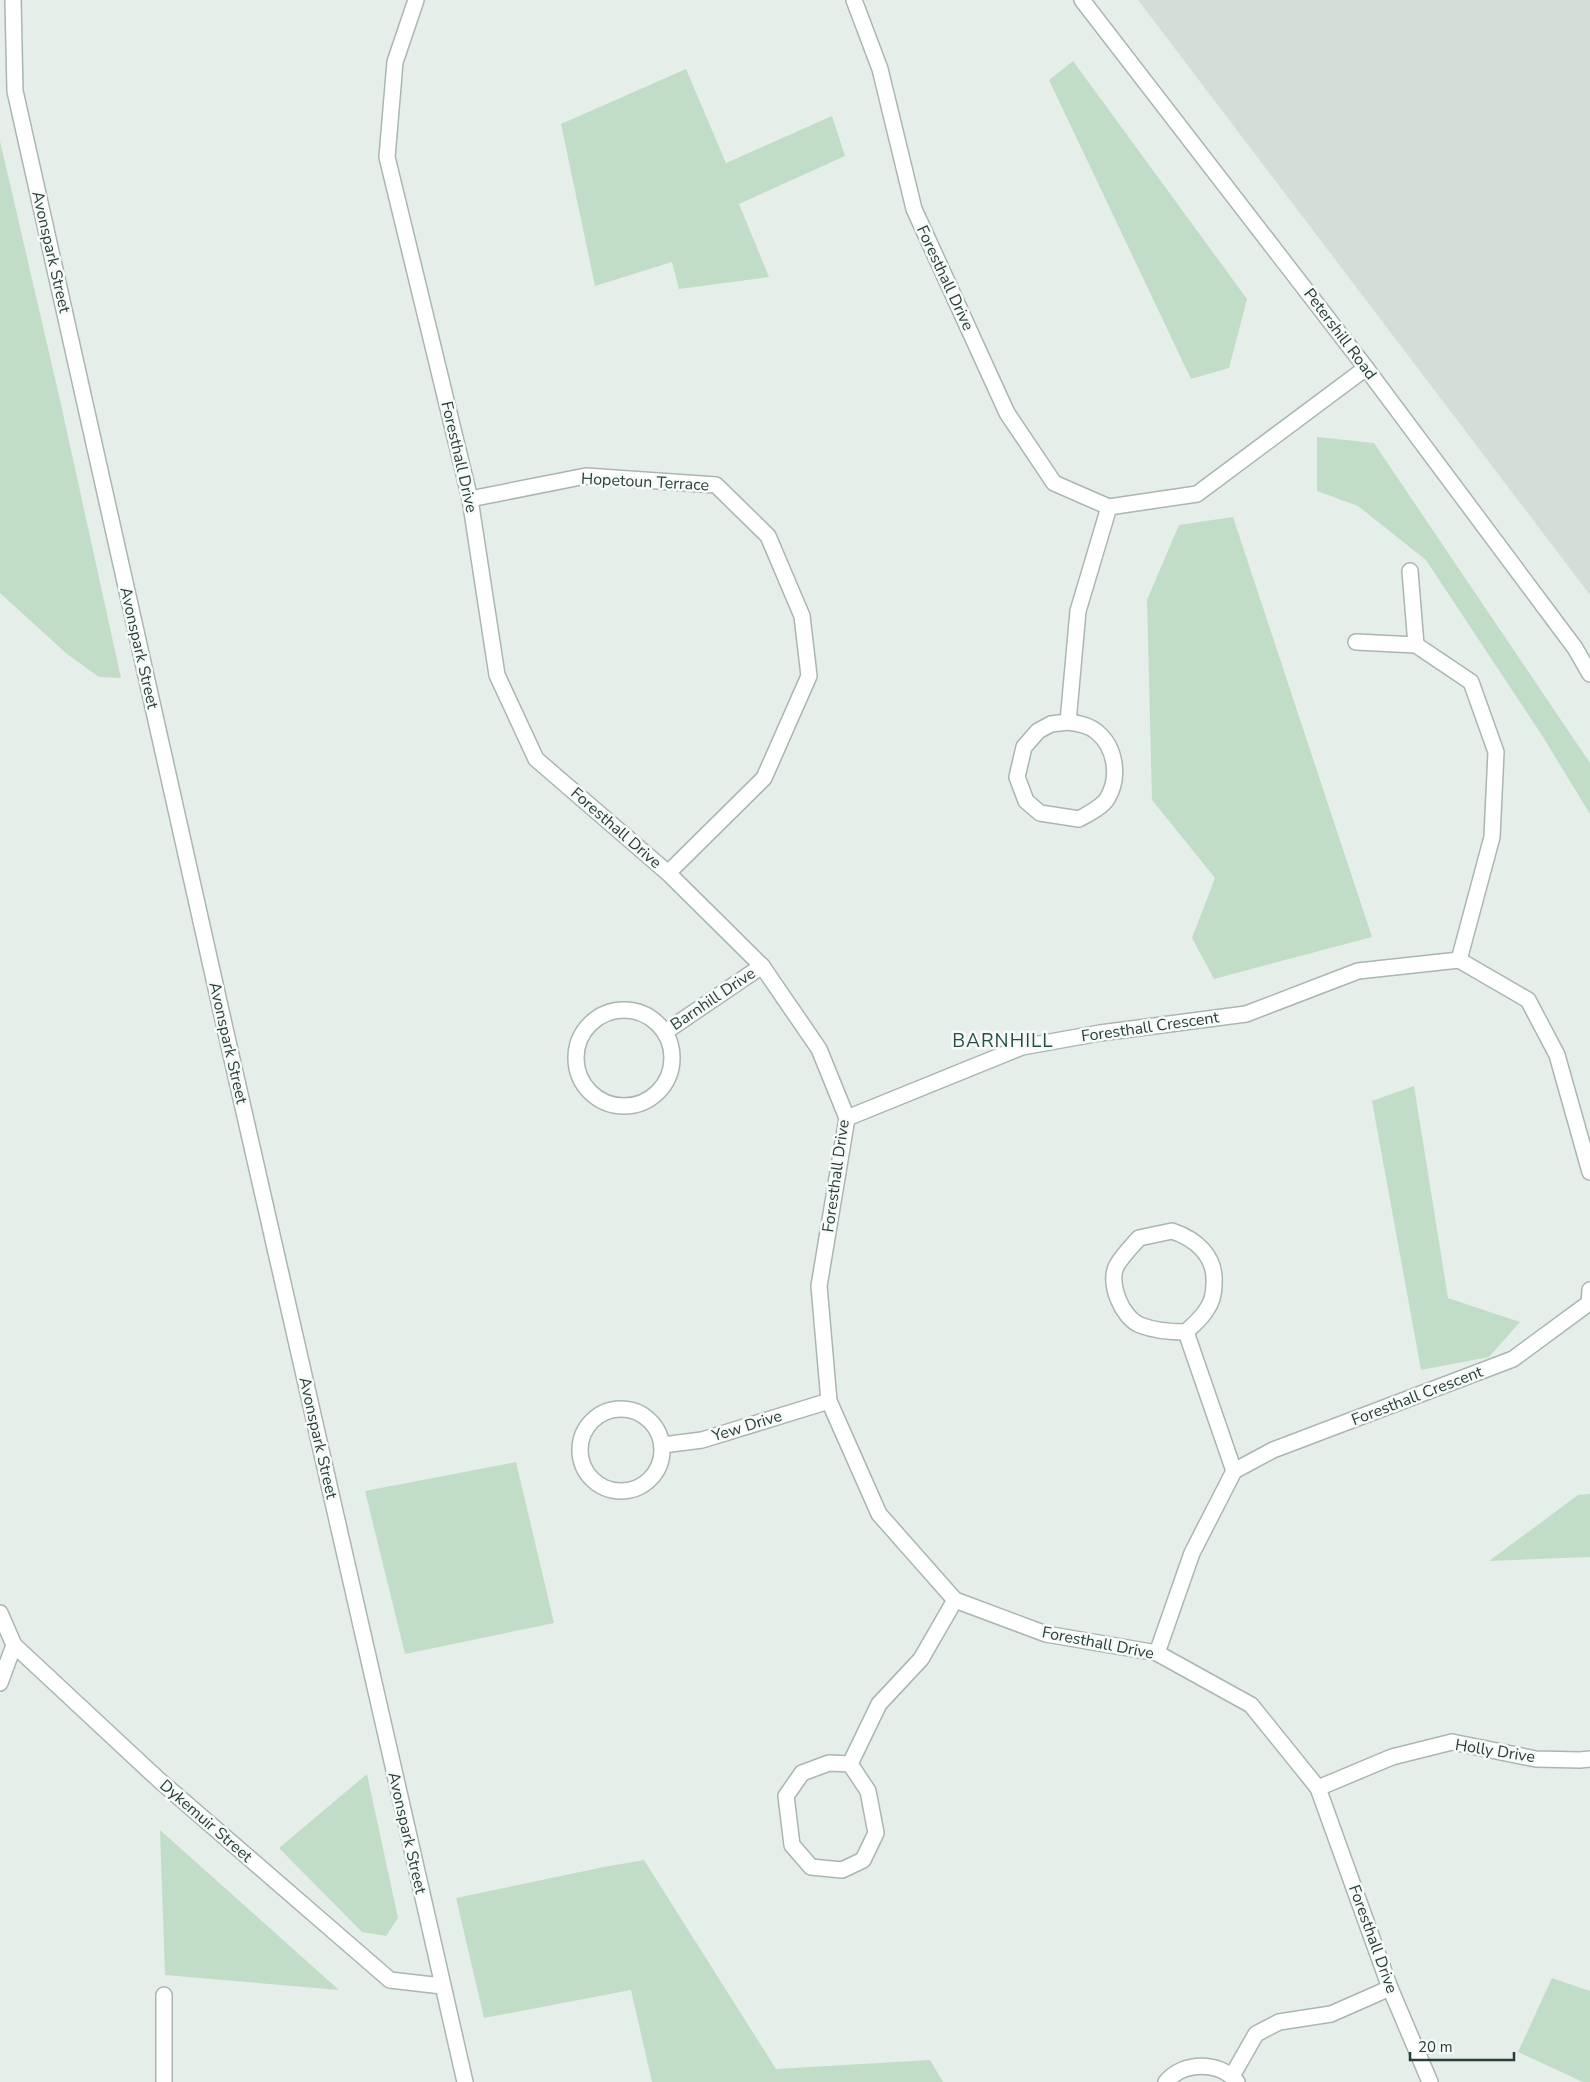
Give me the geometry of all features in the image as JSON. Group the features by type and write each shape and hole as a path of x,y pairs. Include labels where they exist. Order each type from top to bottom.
{"street":[{"name":"Avonspark Street","path":"13,0 15,91 217,996 442,1986 466,2082"},
{"name":"Foresthall Drive","path":"416,0 395,62 387,157 470,499 497,675 536,759 668,873 762,966 819,1049 847,1118 819,1286 828,1401 880,1514 955,1600 1046,1634 1157,1653 1251,1705 1318,1788 1390,1988 1430,2082"},
{"name":"Foresthall Drive","path":"854,0 880,69 914,209 1007,413 1054,483 1109,508"},
{"name":"Petershill Road","path":"1082,0 1366,368 1575,648 1590,674"},
{"path":"1068,722 1078,611 1109,508 1197,494 1366,368"},
{"name":"Hopetoun Terrace","path":"470,499 586,476 716,485 768,536 802,616 809,676 764,778 668,873"},
{"path":"1410,571 1416,645"},
{"path":"1356,642 1416,645 1471,682 1496,752 1492,837 1459,960 1528,1000 1557,1055 1590,1172"},
{"path":"1068,722 1084,725 1097,732 1114,757 1114,784 1106,801 1079,819 1040,813 1023,796 1018,777 1024,747 1038,731 1051,724 1068,722"},
{"name":"Foresthall Crescent","path":"847,1118 1022,1047 1100,1033 1246,1014 1358,971 1459,960"},
{"name":"Barnhill Drive","path":"665,1032 762,966"},
{"name":"Barnhill Drive","path":"613,1010 632,1010 654,1020 665,1032 669,1040 672,1064 666,1082 649,1099 638,1104 621,1106 599,1100 583,1084 575,1057 583,1031 599,1016 613,1010"},
{"path":"1172,1231 1187,1236 1200,1246 1213,1266 1215,1274 1214,1294 1207,1309 1186,1332 1164,1332 1138,1324 1122,1309 1114,1285 1116,1266 1139,1238 1172,1231"},
{"name":"Foresthall Crescent","path":"1234,1471 1274,1450 1513,1360 1590,1298"},
{"path":"1157,1653 1192,1553 1234,1471 1186,1332"},
{"name":"Yew Drive","path":"663,1445 702,1440 828,1401"},
{"path":"626,1408 640,1412 653,1423 663,1445 658,1471 642,1486 615,1492 595,1483 581,1463 580,1443 591,1420 604,1411 626,1408"},
{"path":"850,1764 879,1704 921,1659 955,1600"},
{"name":"Dykemuir Street","path":"0,1613 14,1644 159,1780 390,1980 442,1986"},
{"path":"0,1683 14,1644"},
{"name":"Holly Drive","path":"1318,1788 1392,1757 1452,1742 1536,1758 1590,1759"},
{"path":"829,1763 850,1764 868,1791 876,1833 863,1860 842,1870 810,1867 792,1845 786,1796 802,1773 829,1763"},
{"path":"1166,2082 1171,2076 1196,2065 1217,2068 1235,2079 1256,2034 1279,2022 1331,2014 1390,1988"},
{"path":"164,1995 164,2082"}],"shaded area":[{"path":"1138,0 1590,0 1590,595"}],"green space":[{"path":"1073,61 1247,299 1229,368 1191,379 1049,80"},
{"path":"686,69 726,163 832,116 845,156 739,204 769,277 679,289 672,262 595,286 561,124"},
{"path":"0,141 60,400 121,678 99,677 67,654 0,593"},
{"path":"1317,437 1374,443 1590,763 1590,814 1543,737 1426,560 1358,506 1317,491"},
{"path":"1233,517 1372,937 1214,979 1192,938 1215,878 1152,800 1147,600 1179,525"},
{"path":"1414,1086 1448,1298 1520,1322 1489,1357 1421,1370 1372,1101"},
{"path":"516,1462 554,1623 405,1654 365,1491"},
{"path":"1590,1494 1590,1557 1489,1561 1578,1495"},
{"path":"367,1774 398,1918 386,1936 362,1932 279,1848"},
{"path":"160,1830 339,1990 165,1975"},
{"path":"644,1860 776,2069 930,2060 943,2082 652,2082 631,1990 484,2018 456,1898"},
{"path":"1552,1978 1590,1991 1590,2082 1583,2082 1518,2052"}],"district":[{"name":"BARNHILL","path":"1003,1041"}]}
